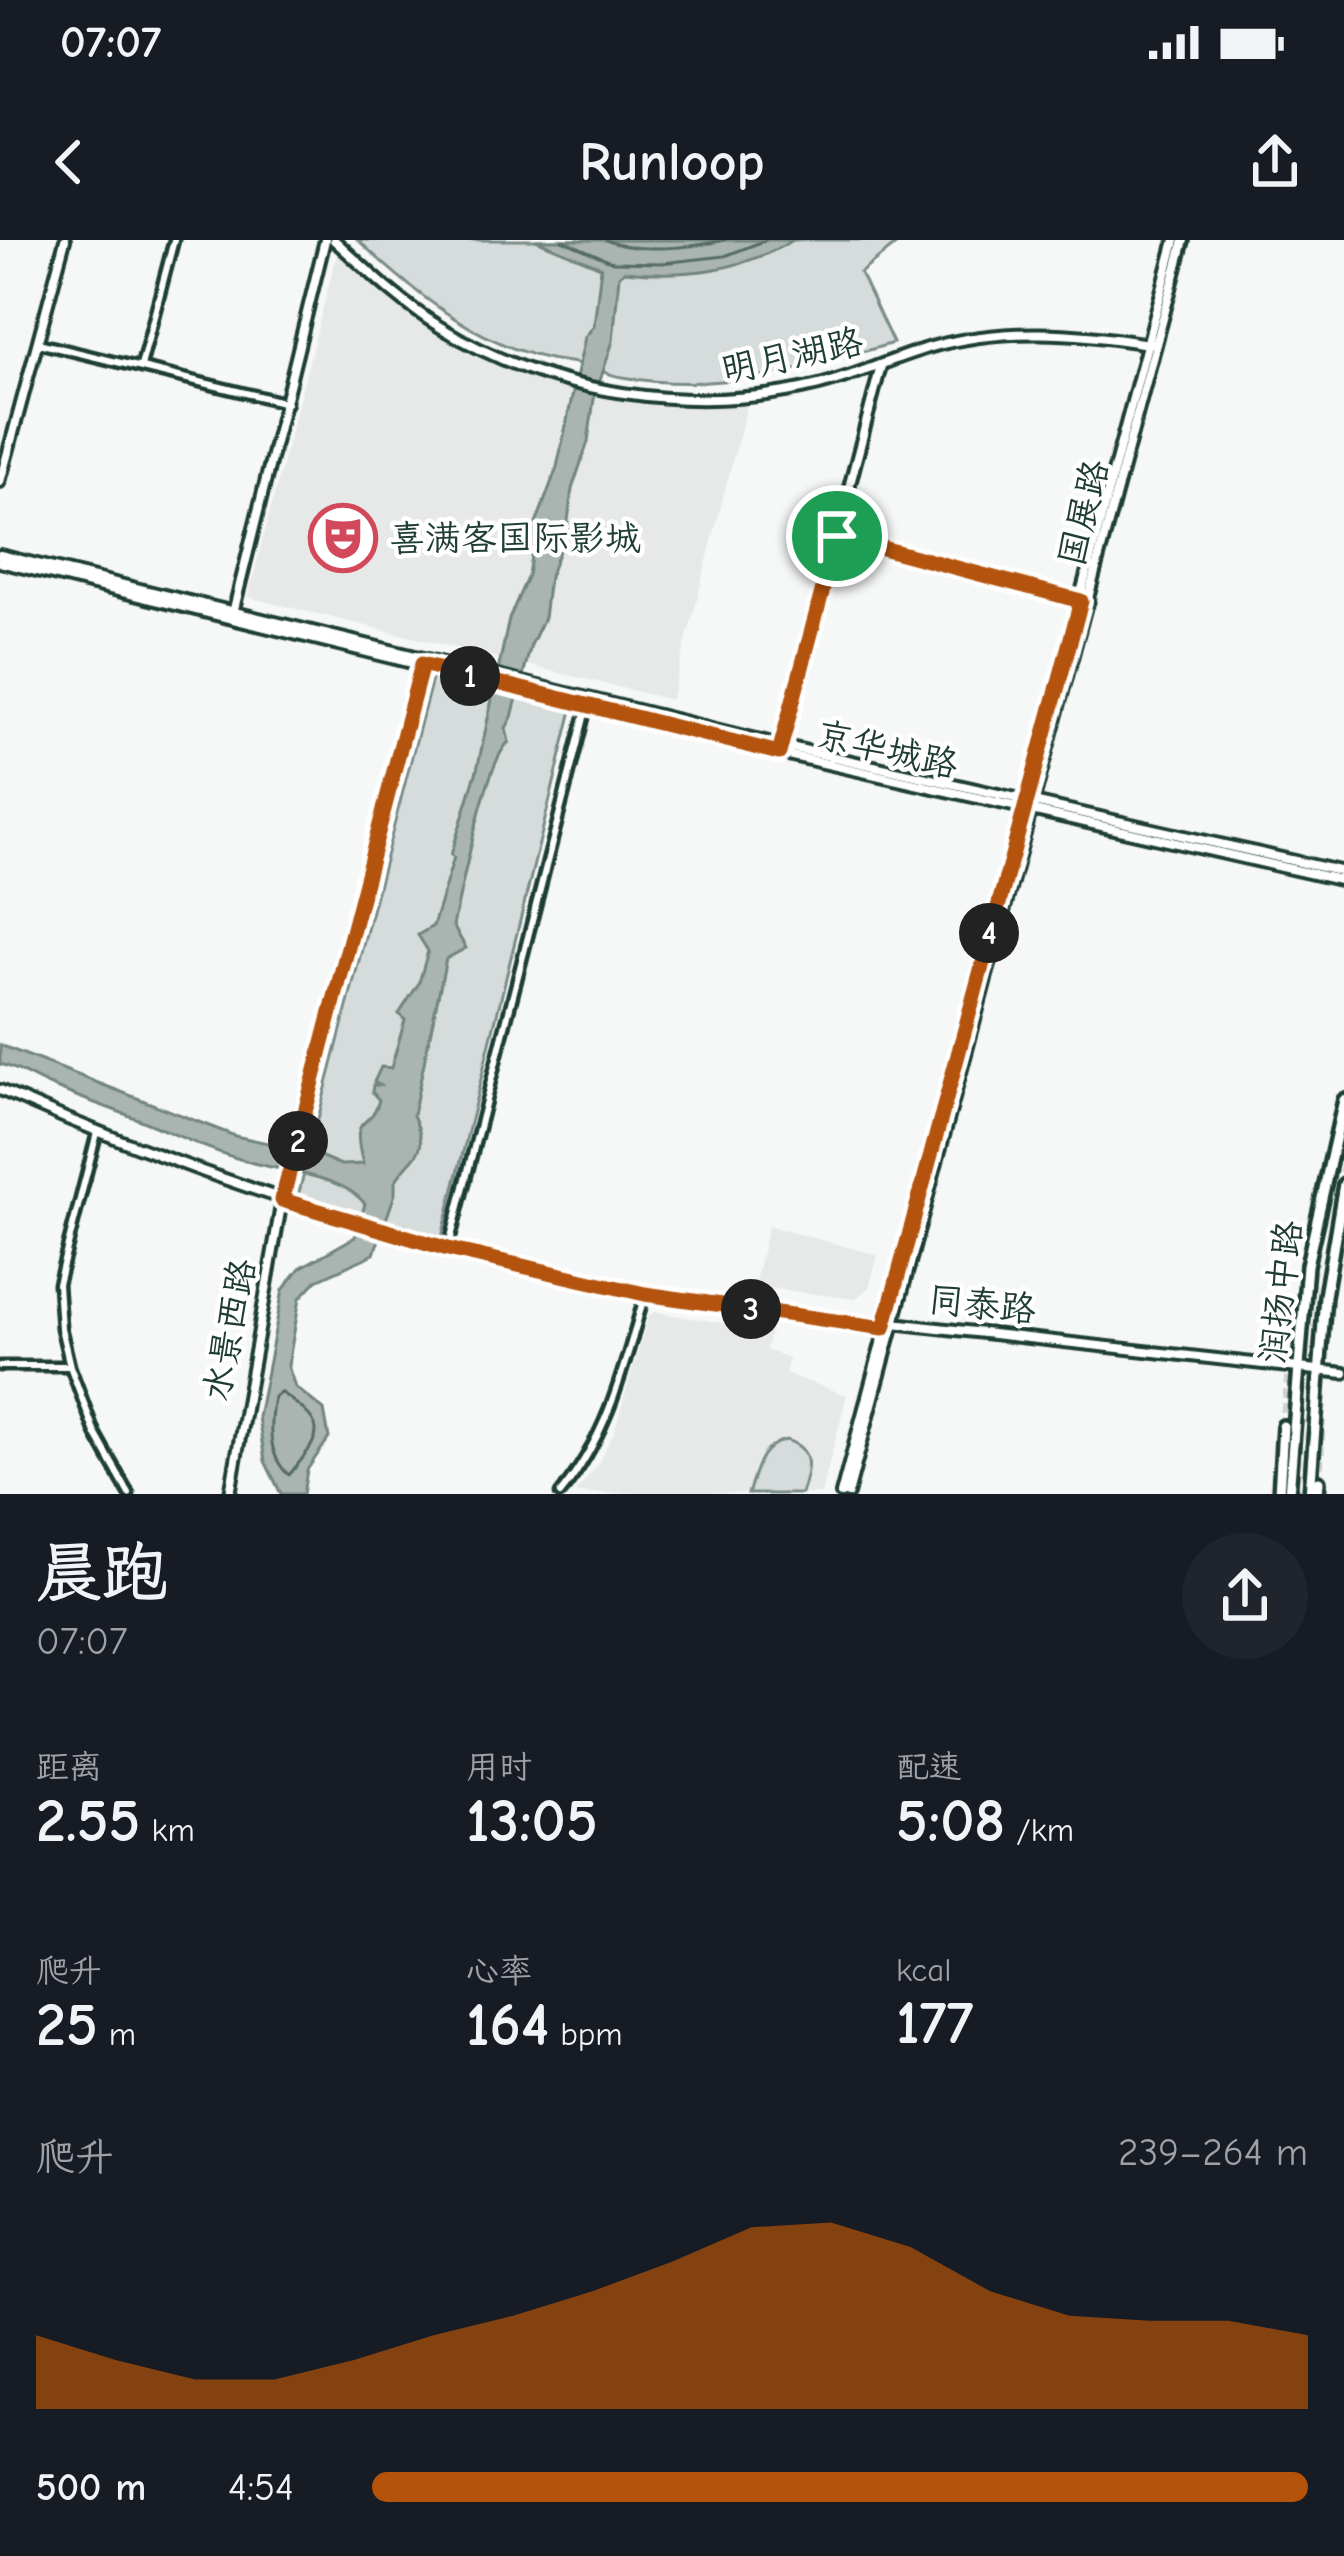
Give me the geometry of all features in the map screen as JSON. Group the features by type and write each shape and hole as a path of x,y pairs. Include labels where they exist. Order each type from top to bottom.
{"main road":[{"name":"润扬中路","path":"1288,1494 1307,1265 1344,1100"},
{"name":"润扬中路","path":"1314,1494 1325,1296 1344,1184"},
{"path":"1279,1494 1283,1426"},
{"path":"1314,1494 1319,1481"}],"street":[{"path":"0,482 64,240"},
{"path":"141,366 174,240"},
{"path":"232,616 330,240"},
{"name":"明月湖路","path":"330,240 440,327 489,353 617,392 718,401 820,385 931,347 988,336 1056,332 1152,344"},
{"name":"国展路","path":"844,1494 1180,240"},
{"path":"38,343 287,403"},
{"path":"780,749 881,365"},
{"path":"837,536 1085,602"},
{"name":"京华城路","path":"0,559 780,749"},
{"name":"京华城路","path":"232,616 477,675"},
{"name":"水景西路","path":"230,1494 282,1200 422,664"},
{"name":"京华城路","path":"533,688 587,706 1344,876"},
{"path":"448,1249 587,706"},
{"name":"同泰路","path":"0,1090 97,1133 282,1200 448,1249 645,1294 1344,1373"},
{"path":"97,1133 58,1284 61,1328 95,1433 129,1494"},
{"path":"560,1494 612,1410 645,1294"},
{"path":"0,1366 70,1366"}],"shaded area":[{"path":"358,240 902,240 860,273 893,343 759,377 691,383 622,377 539,356 481,334 404,281"},
{"path":"338,250 393,302 482,358 552,382 626,399 747,405 671,700 248,597"},
{"path":"434,671 572,710 442,1237 298,1196"},
{"path":"768,1226 878,1255 869,1287 855,1299 754,1286"},
{"path":"655,1312 771,1331 765,1350 789,1358 785,1374 847,1395 821,1494 575,1493 596,1467 614,1432 649,1315"},
{"path":"786,1440 806,1455 801,1494 748,1494 764,1453"}],"water":[{"path":"536,240 793,240 753,259 711,270 624,271 619,276 613,341 572,489 567,530 549,577 544,618 506,728 509,742 485,794 465,873 453,926 466,948 446,959 413,1115 420,1147 395,1182 374,1254 317,1280 300,1298 288,1366 295,1387 324,1410 329,1438 307,1470 303,1494 281,1494 265,1461 258,1417 283,1290 300,1268 355,1237 365,1204 329,1181 222,1153 0,1064 0,1045 235,1136 310,1152 341,1165 363,1164 358,1136 379,1100 372,1092 373,1085 379,1085 374,1082 381,1067 391,1068 405,1020 399,1014 419,983 428,951 418,935 433,926 454,857 509,619 528,575 536,524 557,467 585,337 594,326 601,267"}],"tunnel":[{"path":"1305,1494 1321,1289 1344,1168"},
{"path":"1309,1292 1317,1237"},
{"path":"1283,1426 1300,1302"},
{"path":"1319,1481 1322,1396"},
{"path":"1294,1494 1299,1422"}],"place":[{"name":"喜满客国际影城","path":"343,538"}],"route":[{"path":"837,536 1081,601 884,1328 645,1294 448,1249 282,1200 422,664 779,753 837,536"}]}
